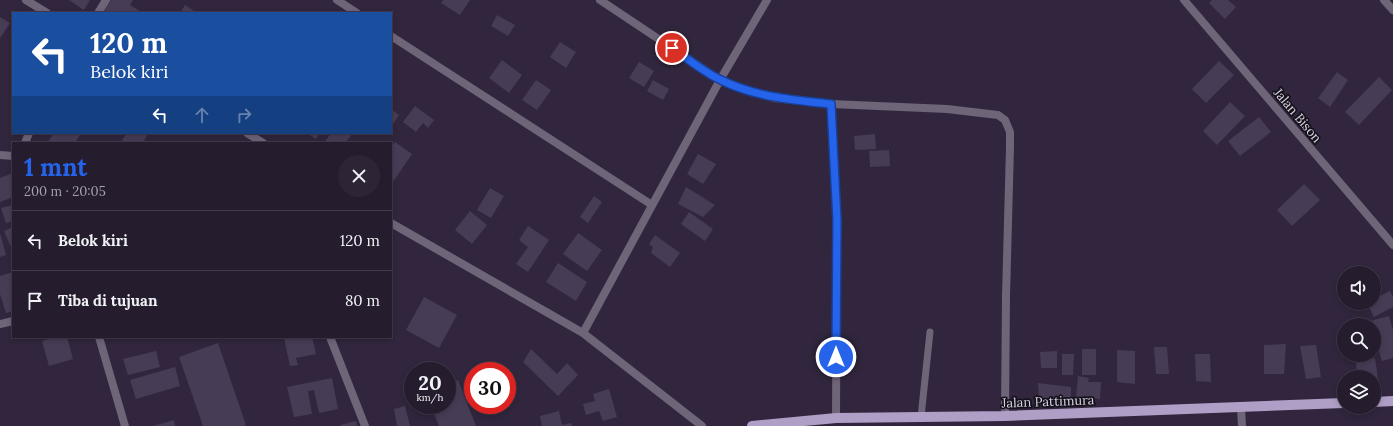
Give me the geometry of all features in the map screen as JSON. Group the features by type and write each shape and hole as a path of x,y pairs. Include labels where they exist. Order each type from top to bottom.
{"main road":[{"path":"1381,402 1393,401"},
{"name":"Jalan Pattimura","path":"752,426 836,418 1005,416 1337,403"}],"street":[{"path":"26,0 45,12"},
{"path":"99,12 106,0"},
{"path":"337,0 355,12"},
{"path":"600,0 720,80 749,91 774,98 831,104 947,109 998,115 1006,120 1010,132 1010,147 1006,296 1005,416"},
{"path":"583,333 720,80 767,0"},
{"name":"Jalan Bison","path":"1184,0 1393,245"},
{"path":"1384,0 1393,10"},
{"path":"392,37 652,205"},
{"path":"831,104 837,220 836,418"},
{"path":"249,134 261,142"},
{"path":"0,155 12,156"},
{"path":"392,224 583,333 702,426"},
{"path":"0,324 12,320"},
{"path":"100,338 126,426"},
{"path":"330,338 365,426"},
{"path":"1241,408 1242,426"}],"lane":[{"path":"921,417 930,332"}],"building":[{"path":"69,0 90,0 84,10"},
{"path":"111,0 133,0 130,5 140,11 140,12 104,12"},
{"path":"443,0 470,0 460,15 441,3"},
{"path":"1212,0 1228,0 1236,7 1225,19 1209,3"},
{"path":"185,5 196,12 181,12"},
{"path":"497,15 515,25 508,36 491,26"},
{"path":"0,17 10,23 0,38"},
{"path":"560,42 576,52 566,68 550,57"},
{"path":"502,60 522,75 509,93 489,78"},
{"path":"1219,61 1234,75 1206,103 1192,89"},
{"path":"639,62 654,71 644,87 629,78"},
{"path":"1337,72 1348,80 1330,107 1318,98"},
{"path":"1379,77 1392,90 1359,125 1345,112"},
{"path":"536,80 551,90 537,110 522,100"},
{"path":"653,80 669,89 663,100 647,91"},
{"path":"1230,102 1245,116 1217,145 1203,131"},
{"path":"415,106 434,120 428,128 423,123 416,132 403,122"},
{"path":"392,110 399,115 392,126"},
{"path":"1259,117 1271,132 1240,156 1228,141"},
{"path":"53,134 80,135 76,142 48,142"},
{"path":"126,134 148,134 144,140 147,142 125,142 122,140"},
{"path":"308,134 319,134 316,139"},
{"path":"330,134 352,134 346,142 325,142"},
{"path":"875,134 876,149 855,150 854,136"},
{"path":"395,142 412,154 393,182 392,182 392,146"},
{"path":"889,150 890,166 870,167 869,151"},
{"path":"698,154 716,164 703,184 687,174"},
{"path":"12,173 12,197 0,202 0,178"},
{"path":"1304,184 1320,200 1292,226 1277,210"},
{"path":"686,187 715,205 703,217 678,204"},
{"path":"490,188 504,196 491,218 477,210"},
{"path":"594,196 602,202 588,223 580,217"},
{"path":"12,205 12,221 6,223 1,208"},
{"path":"470,211 487,225 472,244 455,230"},
{"path":"689,212 713,229 705,241 681,224"},
{"path":"528,226 549,240 528,272 516,264 528,247 519,240"},
{"path":"12,227 12,250 4,231"},
{"path":"0,233 6,255 0,257"},
{"path":"578,233 602,250 587,271 563,254"},
{"path":"655,235 680,253 670,267 651,253 653,247 649,244"},
{"path":"558,263 587,282 576,301 546,282"},
{"path":"12,272 12,311 6,313 0,294 0,276"},
{"path":"1390,291 1393,297 1393,307 1374,317 1370,310 1381,310 1381,296"},
{"path":"424,297 457,315 439,348 406,330"},
{"path":"1389,316 1393,330 1393,358 1382,361 1381,358 1381,318"},
{"path":"52,338 67,338 73,359 49,366 42,341"},
{"path":"284,338 312,338 316,354 296,358 298,365 290,366"},
{"path":"218,343 246,425 244,426 203,426 179,357"},
{"path":"1286,344 1284,374 1264,374 1264,345"},
{"path":"1316,345 1321,377 1306,379 1300,346"},
{"path":"1154,347 1167,347 1169,374 1156,374"},
{"path":"531,349 557,374 567,363 578,375 558,396 523,362"},
{"path":"1082,349 1096,349 1096,375 1082,375"},
{"path":"1117,350 1135,351 1135,384 1117,382"},
{"path":"156,351 160,367 128,375 123,359"},
{"path":"1057,351 1057,368 1041,368 1040,352"},
{"path":"1062,354 1074,354 1073,375 1062,375"},
{"path":"1195,354 1210,354 1211,382 1196,381"},
{"path":"1356,362 1376,362 1377,370 1357,370"},
{"path":"175,367 180,386 136,399 130,380"},
{"path":"1078,376 1089,378 1088,382 1101,382 1100,399 1076,397"},
{"path":"332,378 338,409 319,413 314,390 308,391 312,414 294,417 287,387"},
{"path":"458,380 464,395 464,414 471,414 476,426 439,426 434,414 456,414 456,381"},
{"path":"1038,383 1071,387 1071,404 1039,398"},
{"path":"609,389 617,417 603,421 599,411 586,415 583,404 595,401 593,394"},
{"path":"404,406 404,414 407,414 410,426 397,426 394,409"},
{"path":"559,411 562,425 571,423 572,426 542,426 540,416"},
{"path":"174,420 175,426 153,426"},
{"path":"356,421 357,426 340,426 340,425"}],"route":[{"path":"672,48 720,80 749,91 774,98 831,104 837,220 836,357"}]}
